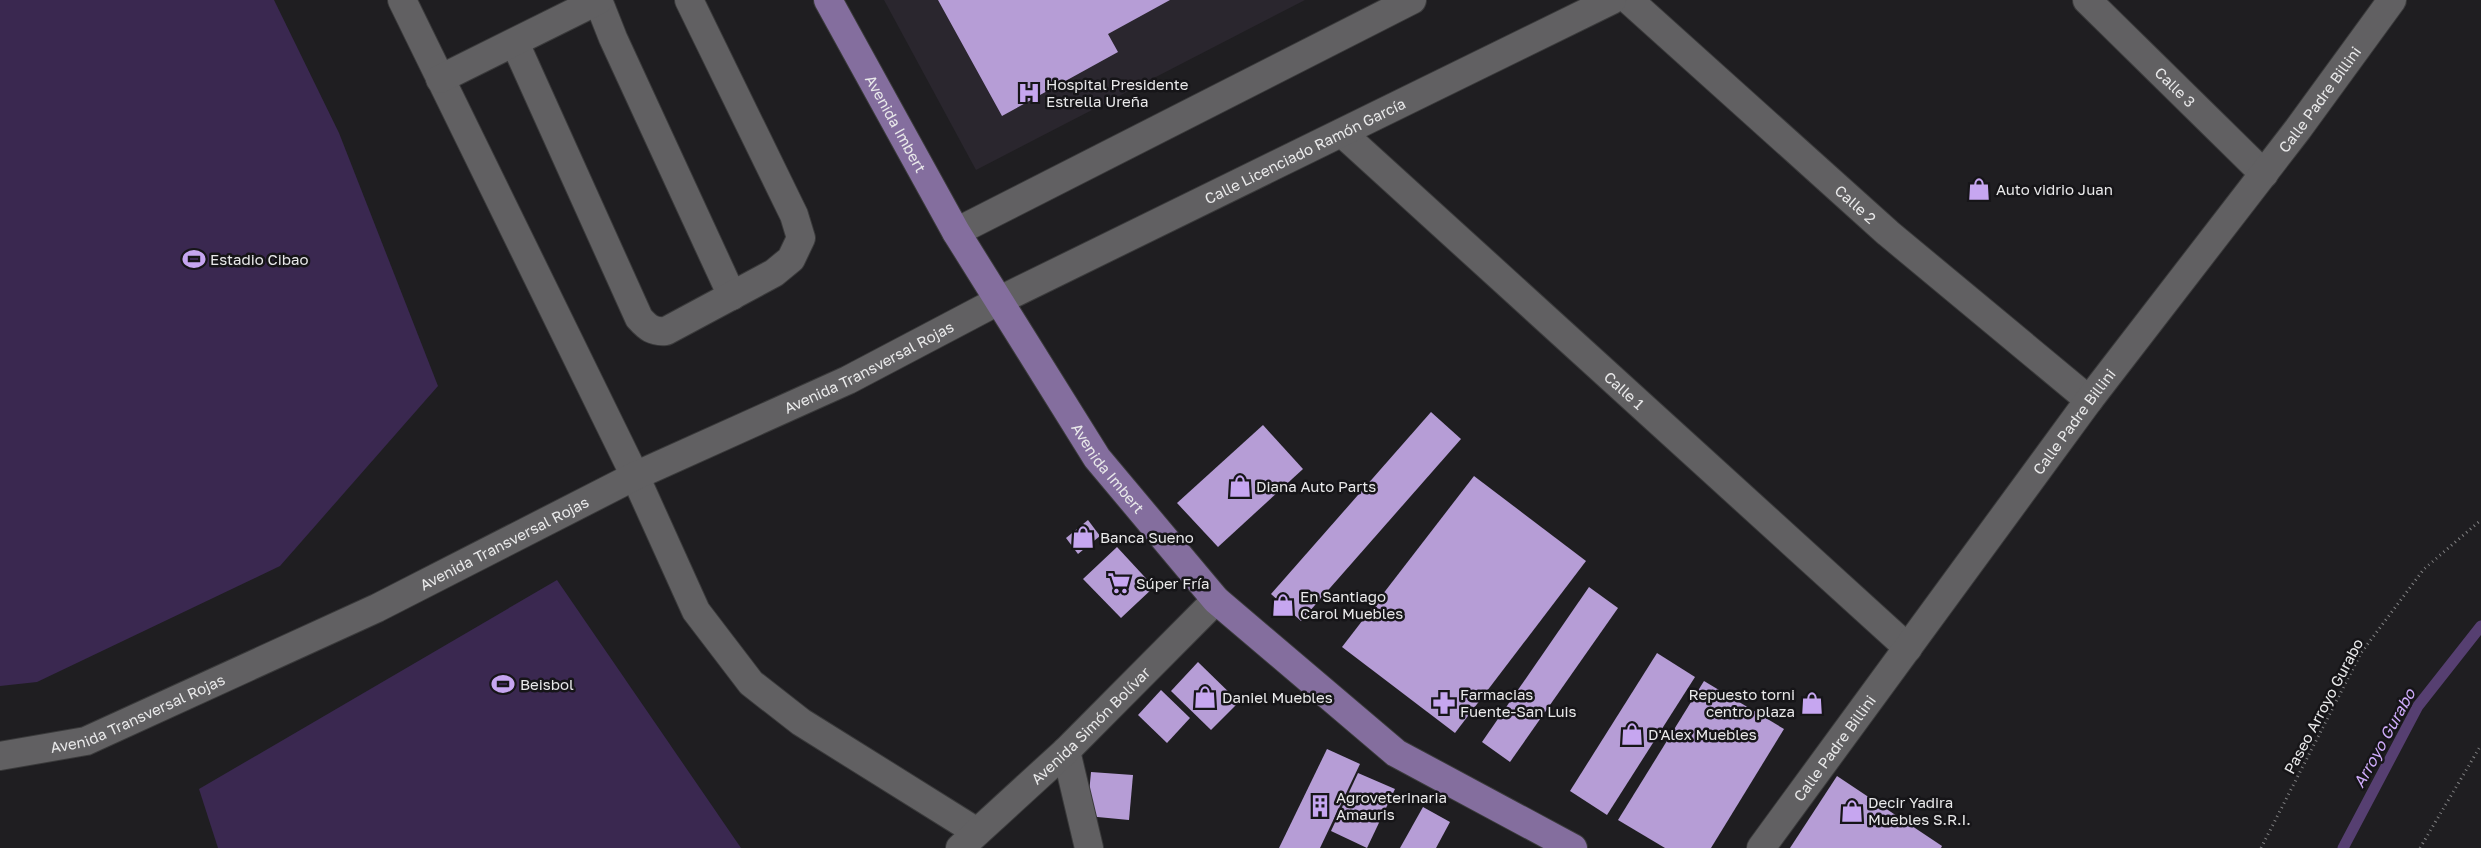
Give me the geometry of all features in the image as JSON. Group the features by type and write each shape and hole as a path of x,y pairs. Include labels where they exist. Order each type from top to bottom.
{"main road":[{"name":"Avenida Imbert","path":"828,0 956,232 1097,458 1216,600 1396,753 1573,848"}],"street":[{"path":"402,0 635,476 696,611 751,683 801,722 968,840"},
{"path":"440,79 599,0 613,38 732,296"},
{"path":"515,42 640,318 647,327 656,332 666,331 774,273 792,259 801,238 794,215 689,0"},
{"path":"956,232 1412,0"},
{"name":"Calle Licenciado Ramón García","path":"998,301 1612,0"},
{"name":"Calle 2","path":"1630,0 1888,234 2089,400"},
{"name":"Calle 3","path":"2087,0 2264,174"},
{"name":"Calle Padre Billini","path":"1761,848 2089,400 2264,174 2392,0"},
{"name":"Calle 1","path":"1342,133 1908,648"},
{"name":"Avenida Transversal Rojas","path":"0,756 86,741 377,608 635,476 848,380 998,301"},
{"name":"Avenida Simón Bolívar","path":"968,840 1066,750 1216,600"},
{"path":"1066,750 1089,848"}],"path":[{"name":"Paseo Arroyo Gurabo","path":"2261,848 2361,653 2424,569 2481,520"},
{"path":"2420,848 2481,745"}],"shaded area":[{"name":"Estadio Cibao","path":"0,0 274,0 339,133 438,386 280,566 37,682 0,686"},
{"name":"Hospital Presidente Estrella Ureña","path":"884,0 1305,0 976,170"},
{"name":"Beisbol","path":"557,580 741,848 218,848 199,789"}],"building":[{"path":"938,0 1170,0 1108,34 1118,52 1002,116"},
{"path":"1431,412 1461,439 1301,621 1271,594"},
{"name":"Diana Auto Parts","path":"1263,425 1303,469 1218,547 1177,503"},
{"path":"1474,476 1586,561 1455,733 1342,647"},
{"name":"Banca Sueno","path":"1088,520 1100,536 1078,554 1066,538"},
{"name":"Súper Fría","path":"1117,547 1154,587 1121,618 1083,579"},
{"path":"1589,587 1618,608 1510,762 1482,742"},
{"name":"D'Alex Muebles","path":"1657,653 1695,677 1607,815 1570,791"},
{"name":"Daniel Muebles","path":"1198,662 1239,702 1211,730 1171,691"},
{"path":"1704,681 1784,729 1711,848 1665,848 1618,820"},
{"path":"1161,690 1190,718 1167,743 1138,715"},
{"name":"Agroveterinaria Amauris","path":"1327,749 1360,764 1320,848 1279,848"},
{"path":"1091,772 1133,775 1129,820 1087,816"},
{"path":"1358,773 1395,789 1367,848 1331,831"},
{"name":"Decir Yadira Muebles S.R.I.","path":"1837,776 1942,846 1941,848 1790,848"},
{"path":"1423,807 1450,822 1436,848 1400,848"}],"waterway":[{"name":"Arroyo Gurabo","path":"2343,848 2418,706 2481,626"}],"place":[{"name":"Hospital Presidente Estrella Ureña","path":"1029,93"},
{"name":"Auto vidrio Juan","path":"1979,189"},
{"name":"Estadio Cibao","path":"194,259"},
{"name":"Diana Auto Parts","path":"1240,486"},
{"name":"Banca Sueno","path":"1083,537"},
{"name":"Súper Fría","path":"1119,583"},
{"name":"En Santiago Carol Muebles","path":"1283,605"},
{"name":"Beisbol","path":"503,684"},
{"name":"Daniel Muebles","path":"1205,697"},
{"name":"Farmacias Fuente-San Luis","path":"1444,703"},
{"name":"Repuesto torni centro plaza","path":"1812,703"},
{"name":"D'Alex Muebles","path":"1632,734"},
{"name":"Agroveterinaria Amauris","path":"1320,806"},
{"name":"Decir Yadira Muebles S.R.I.","path":"1852,811"}]}
